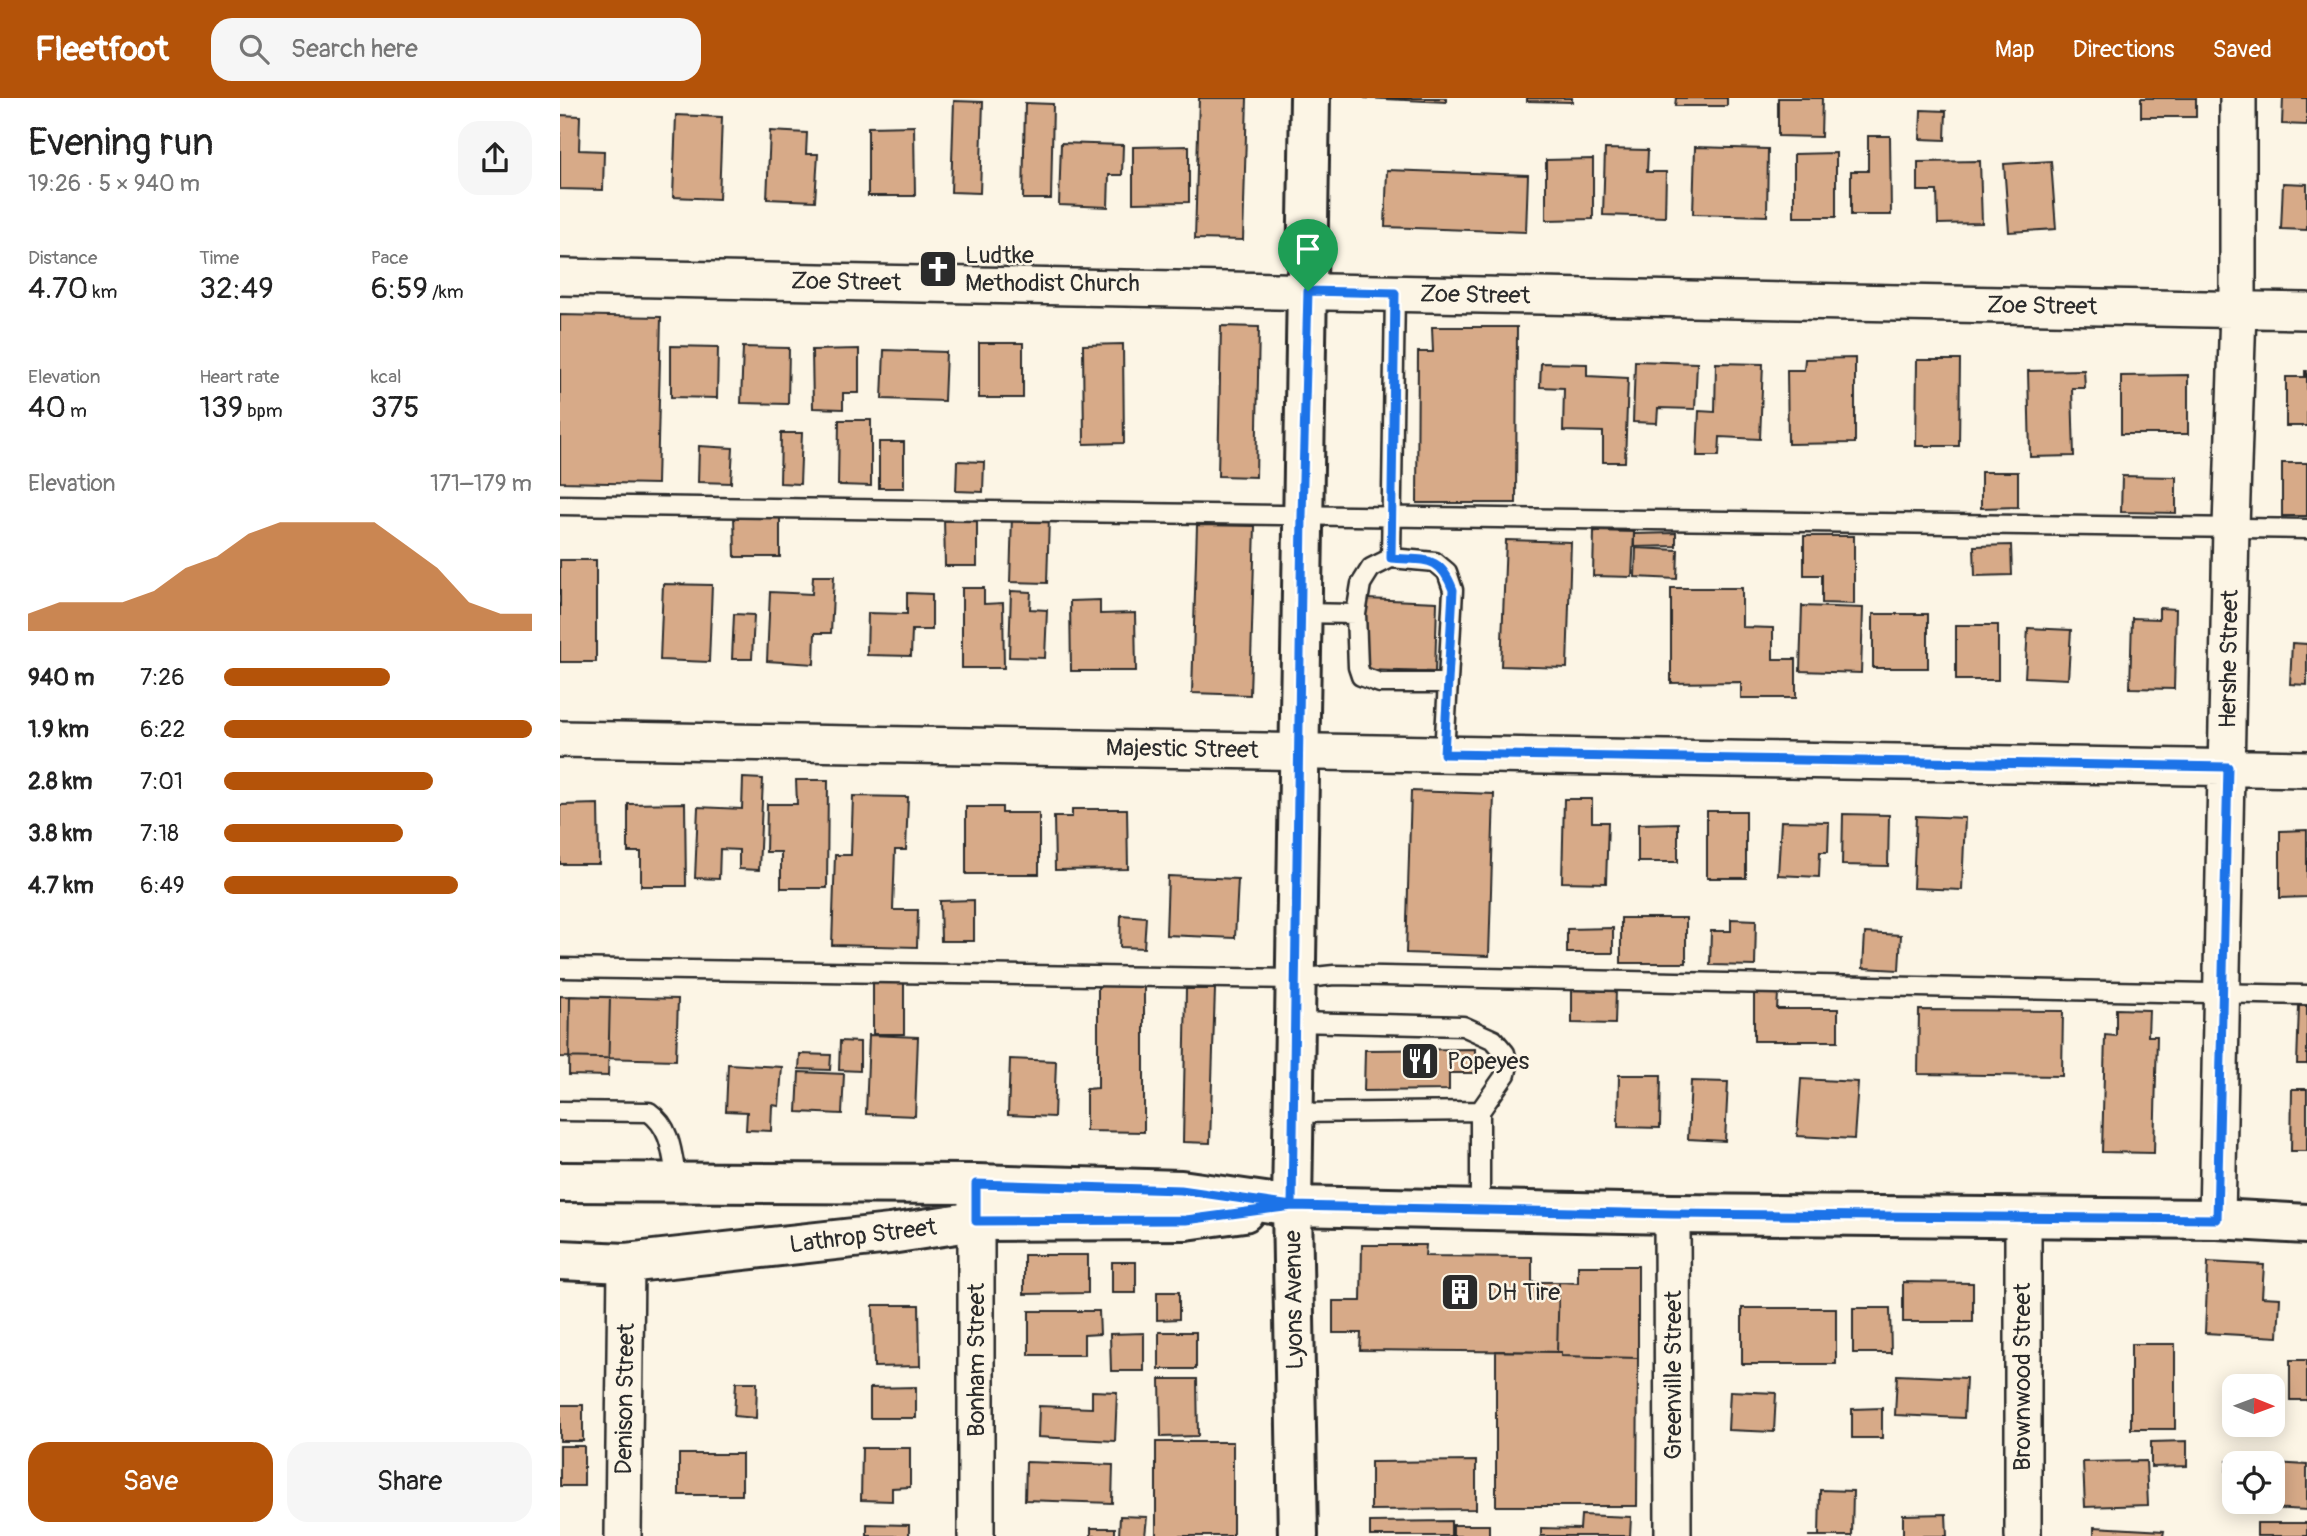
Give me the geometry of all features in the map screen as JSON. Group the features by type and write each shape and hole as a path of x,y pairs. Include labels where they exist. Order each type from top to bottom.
{"street":[{"name":"Lyons Avenue","path":"1298,1536 1292,1206 1310,98"},
{"name":"Hershe Street","path":"2217,1219 2238,310 2238,98"},
{"name":"Zoe Street","path":"560,277 2307,311"},
{"name":"Majestic Street","path":"560,738 2307,769"},
{"name":"Lathrop Street","path":"560,1182 677,1182 1186,1220 1292,1206 1672,1214 2217,1219 2307,1224"},
{"name":"Lathrop Street","path":"560,1260 626,1263 890,1234 976,1203"},
{"name":"Bonham Street","path":"976,1203 976,1536"},
{"name":"Greenville Street","path":"1672,1214 1673,1536"},
{"name":"Brownwood Street","path":"2023,1217 2023,1536"},
{"name":"Denison Street","path":"623,1536 626,1263"}],"lane":[{"path":"1391,558 1395,293"},
{"path":"560,505 2307,529"},
{"path":"1444,754 1453,590 1447,572 1434,562 1391,558 1371,568 1361,584 1356,614 1358,667 1361,676 1380,683 1447,683"},
{"path":"1300,613 1356,614"},
{"path":"560,968 1296,979 1348,976 2307,995"},
{"path":"1295,1022 1463,1026 1494,1040 1505,1052 1508,1065 1506,1074 1480,1111 1480,1210"},
{"path":"560,1111 649,1112 660,1120 667,1133 677,1182"},
{"path":"1293,1113 1480,1111"}],"building":[{"path":"1199,98 1247,98 1243,240 1195,239"},
{"path":"1364,98 1446,98 1446,102"},
{"path":"1527,98 1572,98 1572,102 1527,101"},
{"path":"1676,98 1727,98 1727,106 1675,106"},
{"path":"1778,98 1822,98 1821,137 1778,136"},
{"path":"2141,98 2196,98 2196,117 2141,117"},
{"path":"2283,98 2307,98 2307,125 2282,124"},
{"path":"954,101 983,102 980,193 951,192"},
{"path":"1025,103 1053,104 1051,199 1023,199"},
{"path":"1921,110 1946,111 1945,140 1920,139"},
{"path":"560,115 580,116 579,150 604,151 603,190 560,189"},
{"path":"676,115 722,117 719,199 673,197"},
{"path":"914,126 915,196 868,196 868,127"},
{"path":"770,131 807,133 806,154 818,154 815,201 767,199"},
{"path":"1868,136 1890,136 1891,215 1851,215 1851,171 1868,171"},
{"path":"1061,143 1123,145 1122,175 1109,175 1108,207 1059,205"},
{"path":"1189,146 1189,202 1133,203 1133,147"},
{"path":"1695,147 1768,149 1767,216 1693,214"},
{"path":"1605,149 1648,150 1647,172 1666,172 1665,217 1603,215"},
{"path":"1836,153 1836,217 1794,217 1794,154"},
{"path":"1593,159 1593,219 1546,220 1546,160"},
{"path":"1980,161 1982,223 1938,224 1937,191 1918,191 1918,162"},
{"path":"2051,161 2056,229 2009,232 2004,164"},
{"path":"1387,170 1528,175 1526,232 1385,227"},
{"path":"2283,183 2307,184 2307,230 2281,229"},
{"path":"560,315 661,317 657,484 560,482"},
{"path":"1221,326 1259,327 1256,477 1218,476"},
{"path":"1432,327 1517,327 1516,503 1417,503 1418,352 1433,352"},
{"path":"979,343 1023,343 1023,398 979,398"},
{"path":"1123,344 1124,443 1084,444 1083,345"},
{"path":"671,346 718,347 717,398 671,397"},
{"path":"743,347 789,348 788,404 741,403"},
{"path":"859,349 859,393 843,393 843,409 813,408 812,350"},
{"path":"884,350 946,352 944,401 882,399"},
{"path":"1855,358 1855,443 1788,444 1787,370 1804,370 1805,359"},
{"path":"1917,360 1960,360 1959,446 1916,446"},
{"path":"1635,361 1697,363 1695,409 1658,408 1657,423 1633,422"},
{"path":"1541,363 1587,364 1587,376 1628,378 1625,462 1603,462 1603,432 1563,431 1564,388 1540,387"},
{"path":"1716,363 1763,364 1760,439 1720,437 1719,456 1697,456 1699,411 1715,412"},
{"path":"2084,370 2085,388 2072,388 2074,456 2030,457 2028,371"},
{"path":"2305,371 2307,426 2286,426 2286,377 2305,377"},
{"path":"2188,375 2188,434 2121,434 2121,376"},
{"path":"839,420 871,420 871,486 838,485"},
{"path":"781,433 802,433 800,484 780,483"},
{"path":"879,442 904,442 904,488 879,488"},
{"path":"699,446 733,448 731,483 698,482"},
{"path":"957,461 984,462 983,492 956,491"},
{"path":"2282,463 2307,463 2307,516 2282,516"},
{"path":"1981,472 2018,472 2018,507 1981,508"},
{"path":"2122,476 2176,477 2176,513 2121,512"},
{"path":"734,515 780,515 780,557 735,557"},
{"path":"1012,516 1049,517 1047,583 1010,582"},
{"path":"944,518 977,519 977,566 945,566"},
{"path":"1197,525 1255,526 1250,695 1192,693"},
{"path":"1594,531 1634,532 1632,577 1593,576"},
{"path":"1676,533 1676,546 1634,547 1634,534"},
{"path":"1804,536 1854,536 1854,604 1822,603 1822,575 1804,575"},
{"path":"1506,540 1571,542 1567,668 1501,666"},
{"path":"2011,545 2012,575 1975,576 1974,546"},
{"path":"1636,548 1678,550 1677,579 1635,577"},
{"path":"560,560 596,560 596,662 560,662"},
{"path":"813,576 834,576 831,633 815,633 814,664 767,661 770,592 812,594"},
{"path":"663,584 712,585 709,662 660,660"},
{"path":"962,588 984,588 984,604 1003,603 1004,668 962,668"},
{"path":"1671,588 1742,588 1742,627 1773,628 1773,659 1796,659 1796,698 1741,698 1741,682 1671,683"},
{"path":"1011,591 1031,592 1030,609 1047,610 1045,658 1009,657"},
{"path":"907,593 932,594 932,630 912,630 911,656 867,655 868,613 907,614"},
{"path":"1366,599 1437,602 1435,672 1364,670"},
{"path":"1100,600 1100,614 1135,613 1136,671 1071,671 1070,601"},
{"path":"1802,606 1863,608 1861,673 1800,671"},
{"path":"2159,608 2176,609 2174,689 2130,688 2132,618 2159,619"},
{"path":"734,614 754,615 752,659 732,659"},
{"path":"1873,614 1928,614 1928,668 1873,668"},
{"path":"1956,625 1998,625 1998,680 1956,680"},
{"path":"2028,628 2071,630 2068,679 2025,677"},
{"path":"2292,643 2307,644 2307,685 2290,684"},
{"path":"743,778 763,779 759,870 739,869 739,850 720,849 719,879 695,878 698,807 742,809"},
{"path":"796,780 828,780 827,888 781,888 781,852 766,852 767,804 797,804"},
{"path":"1411,791 1494,794 1489,956 1406,953"},
{"path":"853,796 908,797 906,850 895,850 893,910 918,910 917,947 832,945 835,855 851,855"},
{"path":"1564,799 1592,799 1592,822 1608,822 1606,883 1562,882"},
{"path":"685,803 686,886 641,886 641,852 628,852 628,804"},
{"path":"598,804 599,864 560,864 560,805"},
{"path":"966,807 1002,807 1002,813 1039,813 1039,874 966,874"},
{"path":"1072,809 1127,809 1128,869 1055,870 1054,817 1072,817"},
{"path":"1707,811 1746,811 1746,878 1707,878"},
{"path":"1843,814 1889,815 1888,866 1842,865"},
{"path":"1916,816 1965,818 1962,890 1913,888"},
{"path":"1781,821 1829,822 1828,852 1820,852 1819,877 1778,875"},
{"path":"1678,823 1678,862 1638,862 1638,824"},
{"path":"2307,830 2307,897 2280,898 2280,831"},
{"path":"1168,876 1238,879 1235,938 1166,935"},
{"path":"974,900 974,941 941,941 940,901"},
{"path":"1121,915 1146,917 1144,948 1120,947"},
{"path":"1621,918 1686,918 1686,963 1621,963"},
{"path":"1731,919 1756,920 1755,966 1710,965 1711,931 1731,931"},
{"path":"1613,928 1613,953 1567,953 1567,929"},
{"path":"1865,933 1901,935 1899,970 1863,968"},
{"path":"904,977 904,1034 873,1034 873,978"},
{"path":"1098,977 1144,977 1144,1132 1086,1131 1086,1089 1098,1088"},
{"path":"1186,989 1215,989 1210,1143 1183,1142"},
{"path":"1572,989 1616,989 1615,1024 1572,1023"},
{"path":"1754,994 1778,994 1777,1009 1838,1009 1838,1041 1754,1041"},
{"path":"560,996 678,999 676,1060 560,1057"},
{"path":"570,996 610,997 608,1076 569,1075"},
{"path":"2299,1006 2307,1006 2307,1064 2297,1064"},
{"path":"2116,1009 2149,1010 2148,1036 2157,1036 2154,1153 2102,1152 2105,1035 2116,1036"},
{"path":"1919,1010 2063,1011 2062,1076 1918,1074"},
{"path":"869,1035 918,1037 915,1116 866,1114"},
{"path":"840,1041 860,1042 860,1071 839,1070"},
{"name":"Popeyes","path":"1475,1049 1475,1073 1449,1073 1449,1090 1364,1091 1365,1050"},
{"path":"800,1054 831,1055 830,1070 799,1069"},
{"path":"1010,1059 1056,1061 1054,1117 1008,1115"},
{"path":"728,1064 782,1067 779,1106 772,1105 771,1131 746,1130 747,1112 726,1111"},
{"path":"799,1072 844,1074 842,1114 797,1112"},
{"path":"1619,1075 1661,1075 1660,1128 1618,1127"},
{"path":"1801,1079 1858,1082 1854,1139 1797,1136"},
{"path":"1691,1081 1728,1082 1725,1141 1688,1139"},
{"path":"2292,1089 2307,1089 2307,1151 2291,1151"},
{"name":"DH Tire","path":"1362,1245 1426,1245 1425,1256 1532,1257 1532,1282 1559,1282 1557,1352 1360,1350 1361,1333 1333,1333 1333,1301 1361,1301"},
{"path":"1024,1255 1088,1255 1088,1293 1024,1294"},
{"path":"1112,1262 1136,1262 1136,1293 1112,1293"},
{"path":"2208,1262 2264,1265 2262,1297 2280,1298 2278,1337 2205,1333"},
{"path":"1578,1266 1638,1266 1638,1358 1561,1356 1561,1352 1557,1352 1559,1282 1578,1283"},
{"path":"1903,1282 1973,1283 1973,1322 1903,1322"},
{"path":"1157,1292 1179,1292 1179,1319 1157,1320"},
{"path":"873,1305 919,1305 920,1366 874,1367"},
{"path":"1742,1308 1836,1308 1836,1364 1742,1364"},
{"path":"1853,1308 1890,1308 1891,1353 1853,1353"},
{"path":"1029,1311 1099,1311 1100,1334 1084,1335 1084,1355 1029,1355"},
{"path":"1159,1332 1196,1332 1196,1369 1159,1369"},
{"path":"1144,1333 1144,1371 1111,1371 1110,1334"},
{"path":"2131,1344 2175,1344 2175,1429 2131,1429"},
{"path":"1496,1351 1561,1352 1561,1356 1638,1358 1637,1506 1496,1506"},
{"path":"2290,1360 2307,1360 2307,1400 2290,1400"},
{"path":"1897,1375 1966,1378 1964,1418 1895,1415"},
{"path":"1160,1379 1197,1379 1198,1436 1161,1437"},
{"path":"736,1382 757,1382 756,1418 734,1416"},
{"path":"916,1387 916,1418 870,1418 870,1388"},
{"path":"1092,1391 1117,1392 1115,1441 1038,1437 1039,1406 1092,1408"},
{"path":"1730,1391 1776,1393 1774,1432 1728,1430"},
{"path":"560,1405 583,1405 583,1441 560,1441"},
{"path":"1882,1408 1882,1438 1852,1438 1852,1409"},
{"path":"2187,1441 2187,1466 2151,1467 2151,1442"},
{"path":"1156,1442 1233,1442 1233,1536 1156,1536"},
{"path":"560,1446 584,1446 584,1486 560,1486"},
{"path":"862,1448 910,1448 910,1487 892,1488 892,1501 861,1500"},
{"path":"679,1454 742,1454 742,1495 679,1495"},
{"path":"1476,1461 1476,1509 1371,1510 1371,1462"},
{"path":"2146,1461 2148,1505 2085,1507 2083,1462"},
{"path":"1026,1462 1113,1465 1112,1503 1025,1500"},
{"path":"2285,1464 2307,1465 2307,1510 2285,1509"},
{"path":"1820,1490 1853,1491 1852,1536 1819,1536"},
{"path":"1946,1514 1947,1536 1903,1536 1903,1515"},
{"path":"1581,1515 1631,1517 1630,1536 1541,1536 1541,1528 1580,1529"},
{"path":"1120,1516 1147,1517 1145,1536 1119,1536"},
{"path":"1451,1521 1451,1536 1370,1536 1370,1522"},
{"path":"2257,1523 2307,1523 2307,1536 2257,1536"},
{"path":"867,1524 909,1525 909,1536 867,1536"},
{"path":"1453,1525 1489,1525 1489,1536 1453,1536"},
{"path":"2094,1527 2164,1531 2163,1536 2094,1536"},
{"path":"1091,1528 1115,1528 1115,1536 1091,1536"}],"place":[{"name":"Ludtke Methodist Church","path":"938,269"},
{"name":"Popeyes","path":"1420,1061"},
{"name":"DH Tire","path":"1460,1292"}],"route":[{"path":"1308,291 1292,1206 1186,1220 976,1221 976,1184 1181,1190 1292,1206 1672,1214 2217,1219 2228,767 1444,754 1453,590 1447,572 1434,562 1391,558 1395,293 1308,291"}]}
